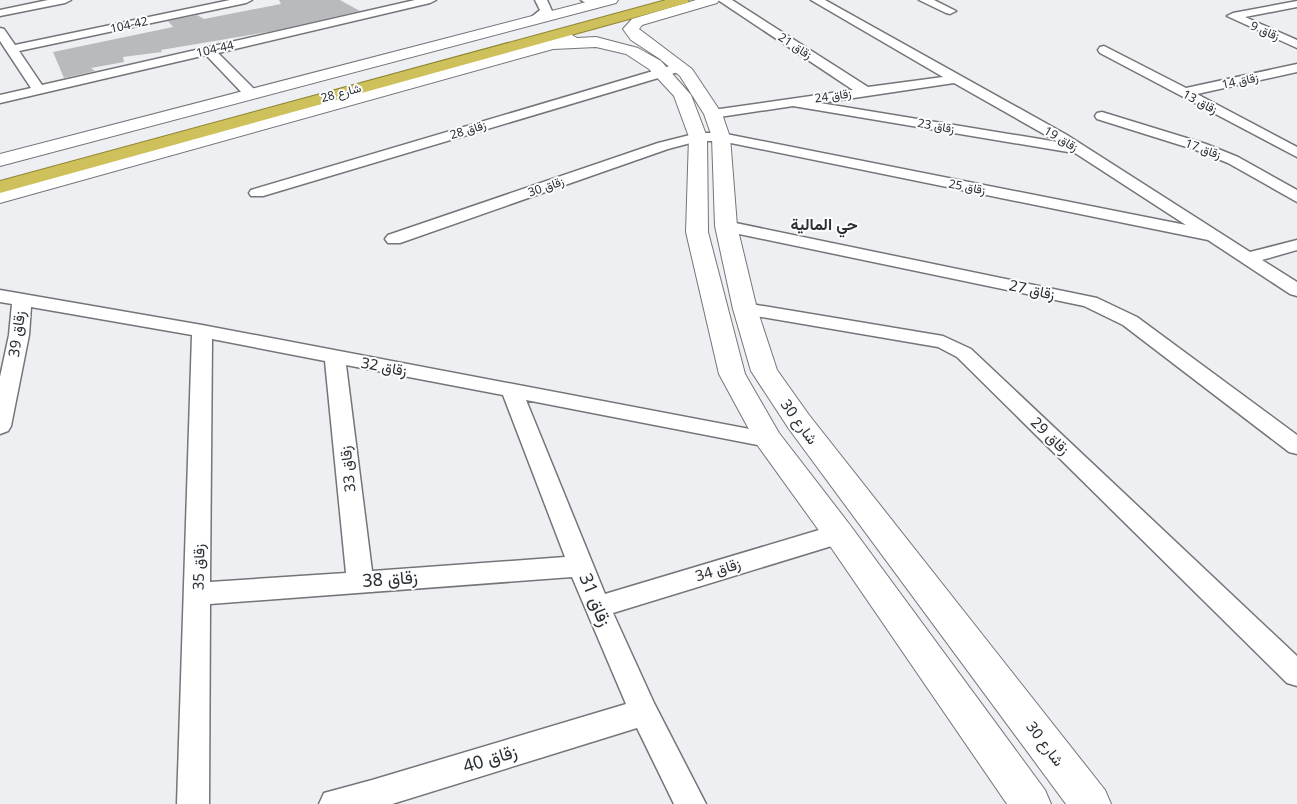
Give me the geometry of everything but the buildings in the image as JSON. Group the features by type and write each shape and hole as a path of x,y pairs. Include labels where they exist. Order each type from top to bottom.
{"highway":[{"name":"شارع 28","path":"0,171 661,5"},
{"name":"شارع 28","path":"0,187 353,83 661,5"}],"main road":[{"path":"0,197 353,83 536,19 609,0"},
{"path":"0,160 250,94 353,83 552,44 661,5 705,1"},
{"name":"شارع 30","path":"661,5 637,22 631,29 671,69"},
{"name":"شارع 30","path":"552,44 584,41 612,45 641,55 671,69 696,86 711,129 726,226 745,309 764,371 799,422 1091,804"},
{"path":"711,129 697,232 732,374 768,439 839,534 1031,804"}],"street":[{"path":"0,13 65,0"},
{"name":"104-42","path":"12,49 246,0"},
{"name":"104-44","path":"0,99 430,0"},
{"path":"536,19 546,11 546,6 541,0"},
{"path":"587,0 609,0"},
{"name":"زقاق 21","path":"724,0 866,92"},
{"name":"زقاق 19","path":"817,0 1081,150 1297,290"},
{"path":"925,0 950,11"},
{"name":"زقاق 9","path":"1297,4 1233,16 1297,44"},
{"path":"0,32 39,90"},
{"name":"زقاق 13","path":"1104,50 1297,153"},
{"path":"209,51 250,94"},
{"name":"زقاق 14","path":"1184,93 1297,68"},
{"name":"زقاق 28","path":"257,194 671,69"},
{"name":"زقاق 24","path":"711,129 791,102 954,79"},
{"name":"زقاق 23","path":"791,102 1081,150"},
{"name":"زقاق 17","path":"1102,116 1225,157 1297,197"},
{"name":"زقاق 25","path":"711,129 1213,236"},
{"name":"زقاق 30","path":"394,239 711,129"},
{"name":"زقاق 27","path":"726,226 1090,302 1130,321 1297,446"},
{"path":"1248,258 1297,245"},
{"name":"زقاق 32","path":"0,296 202,330 335,358 768,439"},
{"name":"زقاق 39","path":"0,426 10,336 22,300"},
{"name":"زقاق 29","path":"745,309 943,342 964,353 1297,674"},
{"name":"زقاق 35","path":"193,804 202,330"},
{"name":"زقاق 33","path":"335,358 360,581"},
{"name":"زقاق 31","path":"512,392 597,607 644,712 690,804"},
{"name":"زقاق 34","path":"597,607 839,534"},
{"name":"زقاق 38","path":"198,594 581,566"},
{"name":"زقاق 40","path":"334,804 373,799 644,712"}],"district":[{"name":"حي المالية","path":"824,224"}]}
